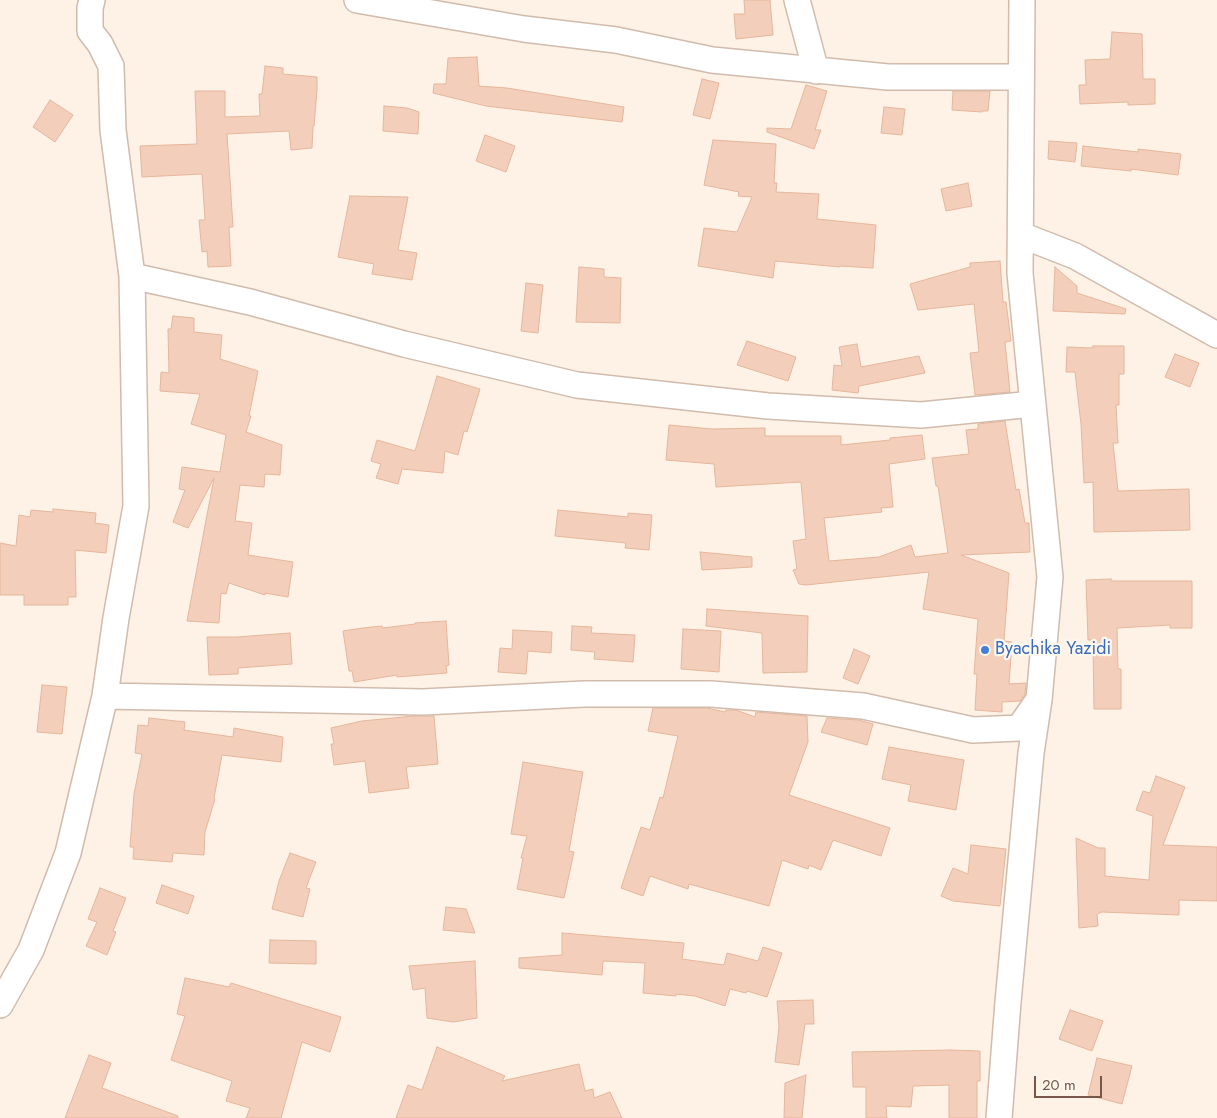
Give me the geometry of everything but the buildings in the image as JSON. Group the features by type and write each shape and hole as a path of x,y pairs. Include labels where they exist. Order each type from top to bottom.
{"street":[{"path":"0,1006 30,950 68,853 105,696 116,618 136,506 132,276 113,130 111,66 100,44 90,31 92,0"},
{"path":"356,0 524,28 616,40 712,60 888,77 1021,77"},
{"path":"797,0 816,71"},
{"path":"999,1118 1031,753 1039,700 1050,577 1020,273 1022,0"},
{"path":"1021,235 1075,256 1217,336"},
{"path":"132,276 250,302 404,344 578,385 768,406 921,415 1033,404"},
{"path":"105,696 423,702 584,694 711,694 863,706 973,730 1019,728 1039,700"}],"place":[{"name":"Byachika Yazidi","path":"985,650"}]}
